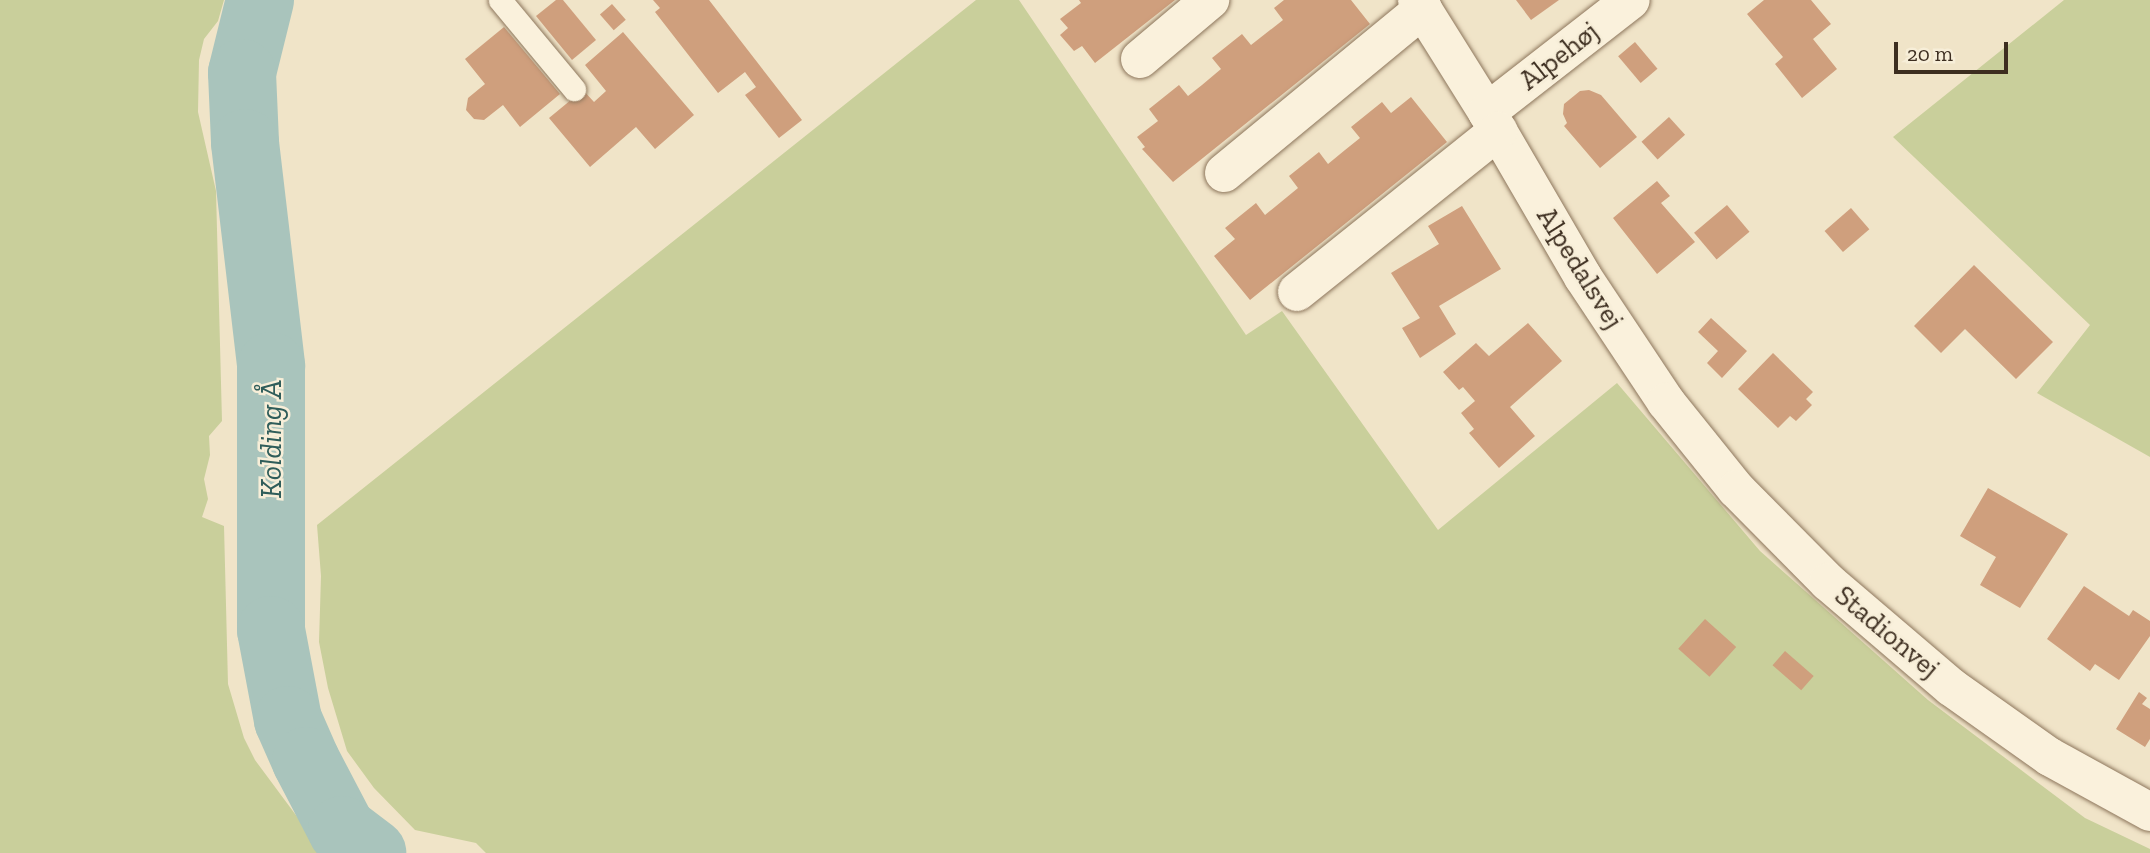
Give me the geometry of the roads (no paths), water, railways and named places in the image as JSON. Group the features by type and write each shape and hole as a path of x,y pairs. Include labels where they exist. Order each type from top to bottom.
{"street":[{"path":"1140,60 1210,0"},
{"name":"Alpehøj","path":"1493,121 1631,0"},
{"name":"Alpedalsvej","path":"1224,173 1420,5 1493,121 1583,277 1666,401"},
{"path":"1297,292 1493,121"},
{"name":"Stadionvej","path":"1666,401 1736,489 1828,582 1951,687 2050,757 2150,812"}],"lane":[{"path":"500,0 574,89"}],"waterway":[{"name":"Kolding Å","path":"260,0 242,73 245,143 271,366 271,630 288,720 306,761 342,830 372,853"}]}
